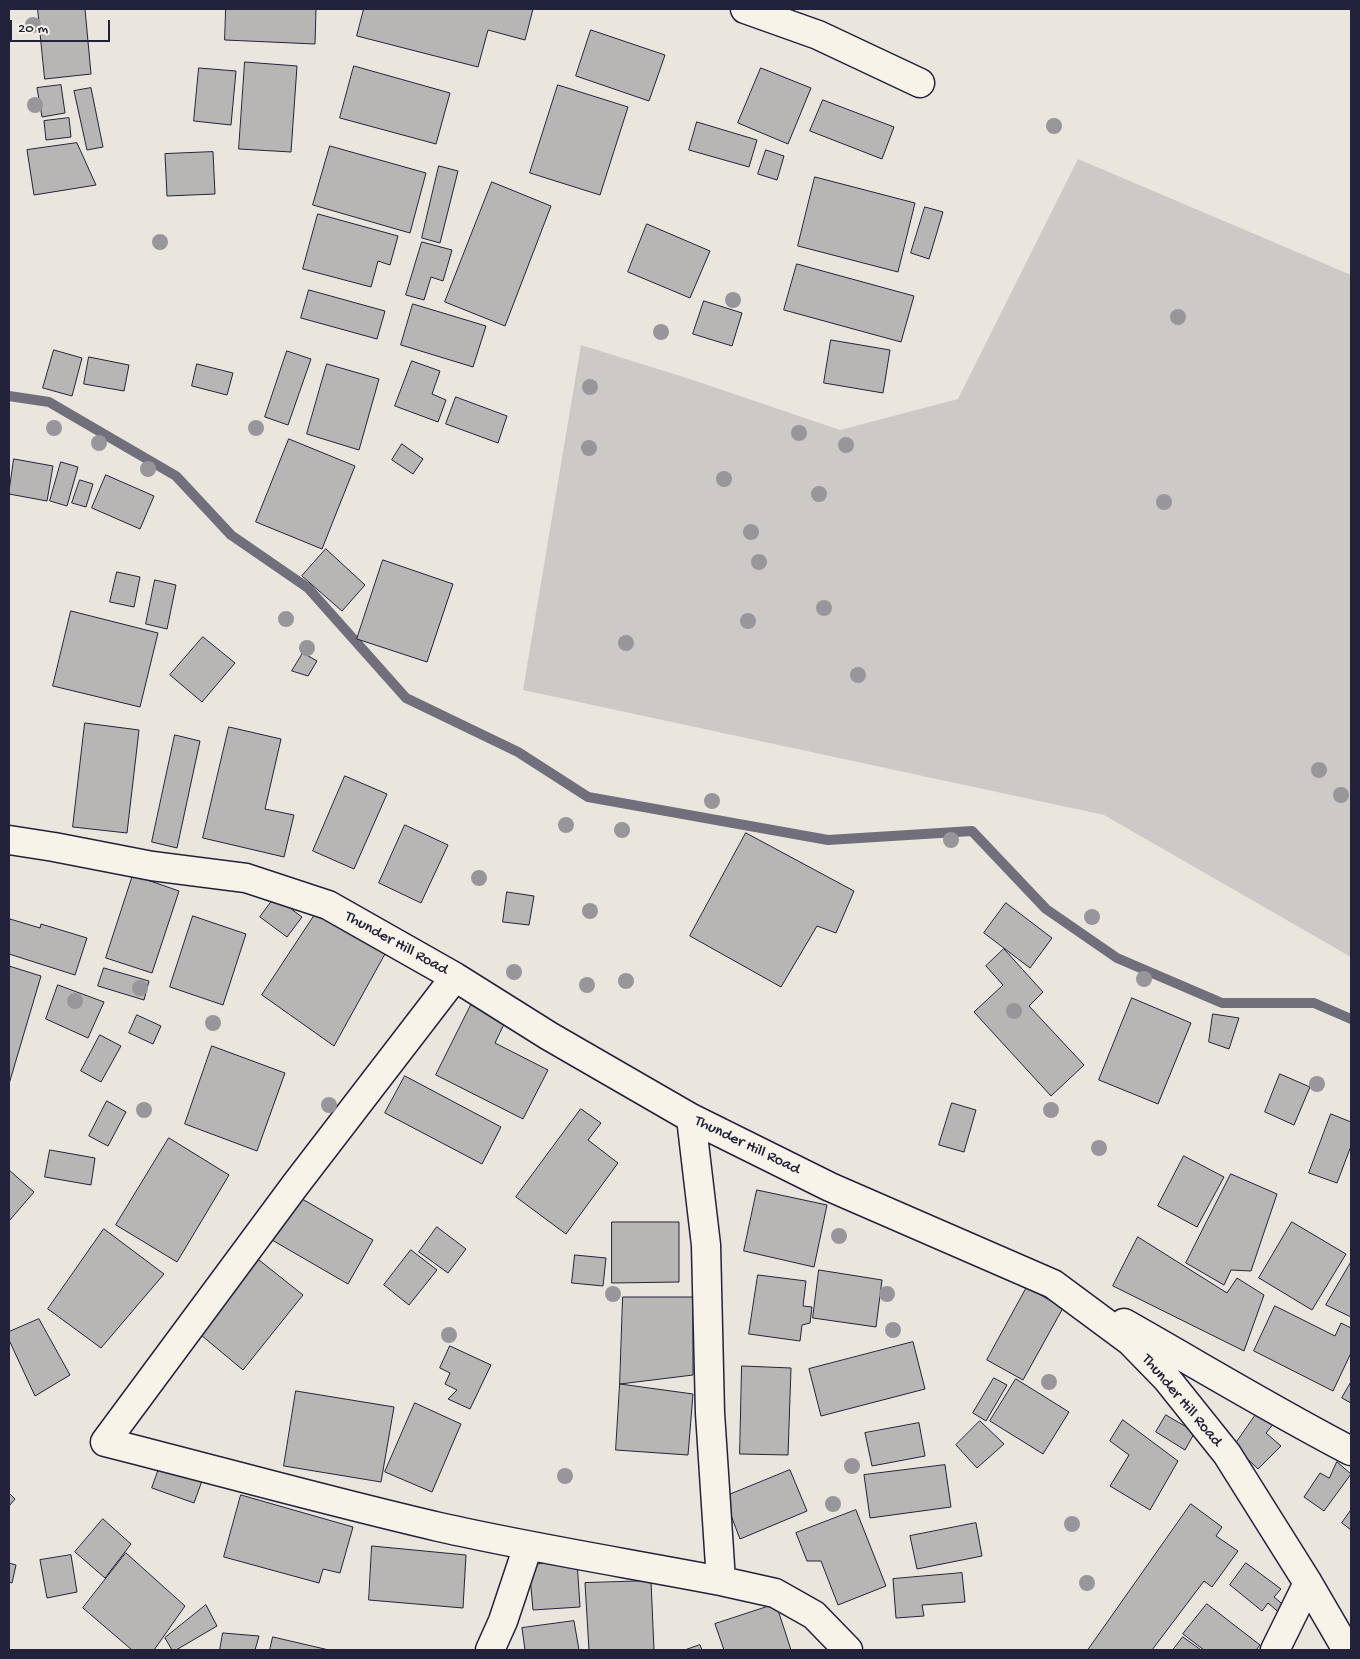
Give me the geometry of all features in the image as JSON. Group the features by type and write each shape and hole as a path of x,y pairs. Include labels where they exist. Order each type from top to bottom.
{"street":[{"path":"745,9 818,35 920,83"},
{"name":"Thunder Hill Road","path":"9,840 152,866 246,878 328,905 455,977 549,1036 690,1118 830,1187 1053,1284 1130,1341 1167,1379 1227,1454 1308,1583 1347,1650"},
{"path":"455,977 296,1184 105,1442 438,1526 528,1546 595,1557 775,1593 814,1615 848,1650"},
{"path":"690,1118 706,1245 710,1413 721,1581"},
{"path":"1053,1284 1201,1366 1271,1408 1351,1451"},
{"path":"490,1650 503,1621 528,1546"},
{"path":"1275,1650 1308,1583"}],"shaded area":[{"path":"1078,159 1351,275 1351,957 1104,815 523,690 581,345 693,380 840,430 958,399"}],"building":[{"path":"38,9 85,9 91,74 45,79"},
{"path":"226,9 316,9 315,44 225,40"},
{"path":"364,9 533,9 525,40 488,30 478,67 357,36"},
{"path":"591,30 665,55 649,101 576,76"},
{"path":"245,62 297,66 291,152 239,149"},
{"path":"354,66 450,93 436,144 340,118"},
{"path":"199,68 236,71 231,125 194,121"},
{"path":"761,68 811,88 788,144 738,123"},
{"path":"61,85 65,113 42,117 37,88"},
{"path":"558,85 628,107 600,195 530,173"},
{"path":"91,88 103,147 87,150 74,91"},
{"path":"823,100 894,127 882,159 810,131"},
{"path":"69,118 71,137 46,140 44,121"},
{"path":"697,122 757,140 749,167 689,150"},
{"path":"77,143 96,185 34,195 27,150"},
{"path":"330,146 426,173 410,233 313,205"},
{"path":"766,150 784,156 777,180 758,174"},
{"path":"213,152 215,194 167,196 165,154"},
{"path":"439,166 458,171 440,243 422,238"},
{"path":"815,177 915,203 898,272 798,246"},
{"path":"492,182 551,206 505,326 445,302"},
{"path":"925,207 943,212 929,259 911,253"},
{"path":"318,214 398,236 390,265 378,261 371,287 303,269"},
{"path":"647,224 710,251 690,298 628,272"},
{"path":"422,242 452,250 443,281 431,277 424,300 406,295"},
{"path":"797,264 914,296 901,342 784,310"},
{"path":"309,290 385,311 377,339 301,318"},
{"path":"704,301 742,313 732,346 693,334"},
{"path":"413,304 486,326 473,367 401,345"},
{"path":"831,340 890,350 883,393 824,383"},
{"path":"54,350 82,358 72,396 43,388"},
{"path":"287,351 311,359 288,425 265,417"},
{"path":"89,357 129,365 124,391 84,384"},
{"path":"412,361 440,371 432,394 446,400 438,422 395,406"},
{"path":"197,364 233,373 227,395 192,386"},
{"path":"327,364 379,379 359,450 307,434"},
{"path":"456,397 507,416 498,443 446,424"},
{"path":"289,439 355,466 322,549 256,522"},
{"path":"402,444 423,459 413,474 392,460"},
{"path":"14,459 53,466 47,501 9,494"},
{"path":"61,462 78,467 67,506 50,501"},
{"path":"106,475 154,496 140,529 92,508"},
{"path":"80,480 93,484 86,507 72,503"},
{"path":"326,549 365,585 342,611 302,576"},
{"path":"383,560 453,584 427,662 357,639"},
{"path":"117,572 140,577 134,607 110,602"},
{"path":"155,580 176,585 167,629 146,624"},
{"path":"71,611 158,633 140,707 53,686"},
{"path":"203,637 235,663 202,702 170,675"},
{"path":"303,653 317,661 308,676 292,671"},
{"path":"85,723 139,730 127,833 73,827"},
{"path":"229,727 281,739 265,809 294,815 284,857 203,838"},
{"path":"175,735 200,741 177,848 152,842"},
{"path":"345,776 387,794 354,869 313,851"},
{"path":"405,825 448,845 421,903 379,883"},
{"path":"746,833 854,891 836,933 817,926 781,987 690,936"},
{"path":"133,875 179,891 152,973 106,958"},
{"path":"507,892 534,896 529,925 503,922"},
{"path":"275,897 302,917 287,937 260,917"},
{"path":"1006,903 1052,938 1030,968 984,933"},
{"path":"318,910 385,954 334,1046 262,995"},
{"path":"193,916 246,934 223,1005 170,987"},
{"path":"10,919 40,928 41,924 87,938 75,975 9,954"},
{"path":"1004,949 1043,992 1029,1006 1084,1065 1051,1096 974,1012 1003,985 986,966"},
{"path":"9,966 41,976 9,1084"},
{"path":"104,968 149,981 144,1000 98,986"},
{"path":"58,985 104,1002 88,1038 46,1019"},
{"path":"1132,998 1191,1023 1158,1104 1099,1080"},
{"path":"471,1005 505,1022 495,1043 548,1070 523,1119 436,1075"},
{"path":"1213,1014 1239,1018 1229,1049 1209,1042"},
{"path":"137,1015 161,1026 153,1044 129,1033"},
{"path":"100,1035 121,1046 101,1082 81,1071"},
{"path":"212,1046 285,1073 257,1151 185,1124"},
{"path":"1280,1074 1310,1087 1294,1125 1265,1112"},
{"path":"405,1076 501,1127 482,1164 385,1113"},
{"path":"107,1101 126,1112 108,1146 89,1136"},
{"path":"952,1103 976,1110 964,1152 939,1145"},
{"path":"581,1109 601,1123 588,1140 618,1163 566,1234 516,1197"},
{"path":"1331,1114 1351,1122 1351,1146 1337,1183 1309,1173"},
{"path":"169,1138 229,1175 177,1262 116,1225"},
{"path":"50,1150 95,1158 91,1185 45,1177"},
{"path":"1184,1156 1224,1177 1197,1227 1158,1206"},
{"path":"9,1170 34,1192 9,1221"},
{"path":"1231,1174 1277,1194 1251,1271 1231,1270 1224,1285 1186,1263"},
{"path":"757,1190 827,1205 814,1267 744,1251"},
{"path":"297,1196 373,1240 348,1284 272,1240"},
{"path":"612,1222 679,1222 679,1282 612,1283"},
{"path":"1292,1222 1346,1254 1312,1310 1259,1278"},
{"path":"437,1227 466,1249 448,1273 419,1252"},
{"path":"104,1229 164,1274 101,1348 48,1309"},
{"path":"1138,1237 1227,1293 1237,1278 1264,1295 1244,1351 1113,1286"},
{"path":"411,1250 437,1270 409,1305 384,1285"},
{"path":"575,1255 606,1258 603,1286 572,1283"},
{"path":"254,1256 303,1295 243,1370 195,1330"},
{"path":"1351,1262 1351,1317 1326,1305"},
{"path":"819,1270 882,1280 876,1327 813,1318"},
{"path":"758,1275 806,1281 803,1306 812,1307 810,1323 802,1325 800,1341 749,1334"},
{"path":"1027,1287 1063,1308 1023,1380 987,1360"},
{"path":"623,1297 693,1297 693,1375 620,1384"},
{"path":"1275,1306 1335,1336 1341,1323 1351,1328 1351,1353 1333,1391 1254,1351"},
{"path":"39,1319 70,1375 35,1396 9,1340 9,1332"},
{"path":"913,1342 925,1389 821,1416 809,1369"},
{"path":"450,1346 491,1365 470,1409 448,1399 457,1390 445,1384 450,1373 440,1368"},
{"path":"742,1366 791,1368 788,1455 740,1454"},
{"path":"994,1378 1007,1385 986,1421 973,1413"},
{"path":"1016,1379 1069,1412 1043,1454 990,1421"},
{"path":"1351,1382 1351,1403 1342,1398"},
{"path":"620,1384 693,1394 688,1455 616,1450"},
{"path":"296,1391 394,1407 381,1482 284,1466"},
{"path":"415,1403 461,1424 432,1492 385,1472"},
{"path":"1257,1413 1275,1422 1266,1433 1281,1446 1258,1469 1234,1446"},
{"path":"1166,1415 1195,1432 1185,1450 1156,1432"},
{"path":"1123,1420 1178,1461 1150,1510 1110,1486 1129,1455 1110,1441"},
{"path":"980,1421 1004,1444 977,1468 956,1445"},
{"path":"919,1423 925,1456 872,1466 865,1433"},
{"path":"1337,1462 1351,1474 1324,1511 1304,1497 1320,1473 1329,1478"},
{"path":"161,1463 203,1478 194,1503 152,1488"},
{"path":"945,1465 951,1507 870,1518 864,1475"},
{"path":"790,1470 807,1511 740,1539 724,1497"},
{"path":"9,1493 15,1499 9,1506"},
{"path":"241,1495 353,1527 340,1573 323,1569 319,1583 224,1557"},
{"path":"1191,1504 1222,1527 1216,1536 1238,1551 1212,1587 1204,1581 1152,1650 1088,1650"},
{"path":"856,1510 886,1586 838,1605 821,1561 807,1561 796,1533"},
{"path":"1351,1510 1351,1530 1342,1523"},
{"path":"103,1519 131,1544 105,1578 75,1552"},
{"path":"976,1523 982,1556 917,1569 910,1536"},
{"path":"372,1546 466,1555 463,1608 369,1600"},
{"path":"126,1553 185,1606 154,1650 132,1650 83,1608"},
{"path":"71,1555 77,1592 47,1598 40,1560"},
{"path":"577,1561 580,1607 533,1610 529,1565"},
{"path":"9,1563 16,1565 12,1583 9,1582"},
{"path":"1246,1563 1281,1589 1274,1597 1287,1608 1282,1615 1268,1603 1262,1611 1230,1585"},
{"path":"962,1573 965,1602 922,1605 924,1616 896,1618 893,1579"},
{"path":"651,1581 654,1650 589,1650 585,1583"},
{"path":"776,1604 791,1650 724,1650 715,1624"},
{"path":"1207,1604 1260,1645 1256,1650 1204,1650 1183,1634"},
{"path":"206,1605 217,1626 176,1650 172,1650 165,1638"},
{"path":"574,1621 579,1650 525,1650 522,1628"},
{"path":"223,1633 259,1636 255,1650 220,1650"},
{"path":"273,1637 329,1650 270,1650"},
{"path":"1183,1637 1201,1650 1173,1650"},
{"path":"700,1645 702,1650 685,1650"}],"waterway":[{"path":"9,396 49,402 176,476 231,535 308,588 406,698 518,752 588,797 828,840 972,831 1046,909 1117,958 1222,1003 1314,1003 1351,1019"}]}
